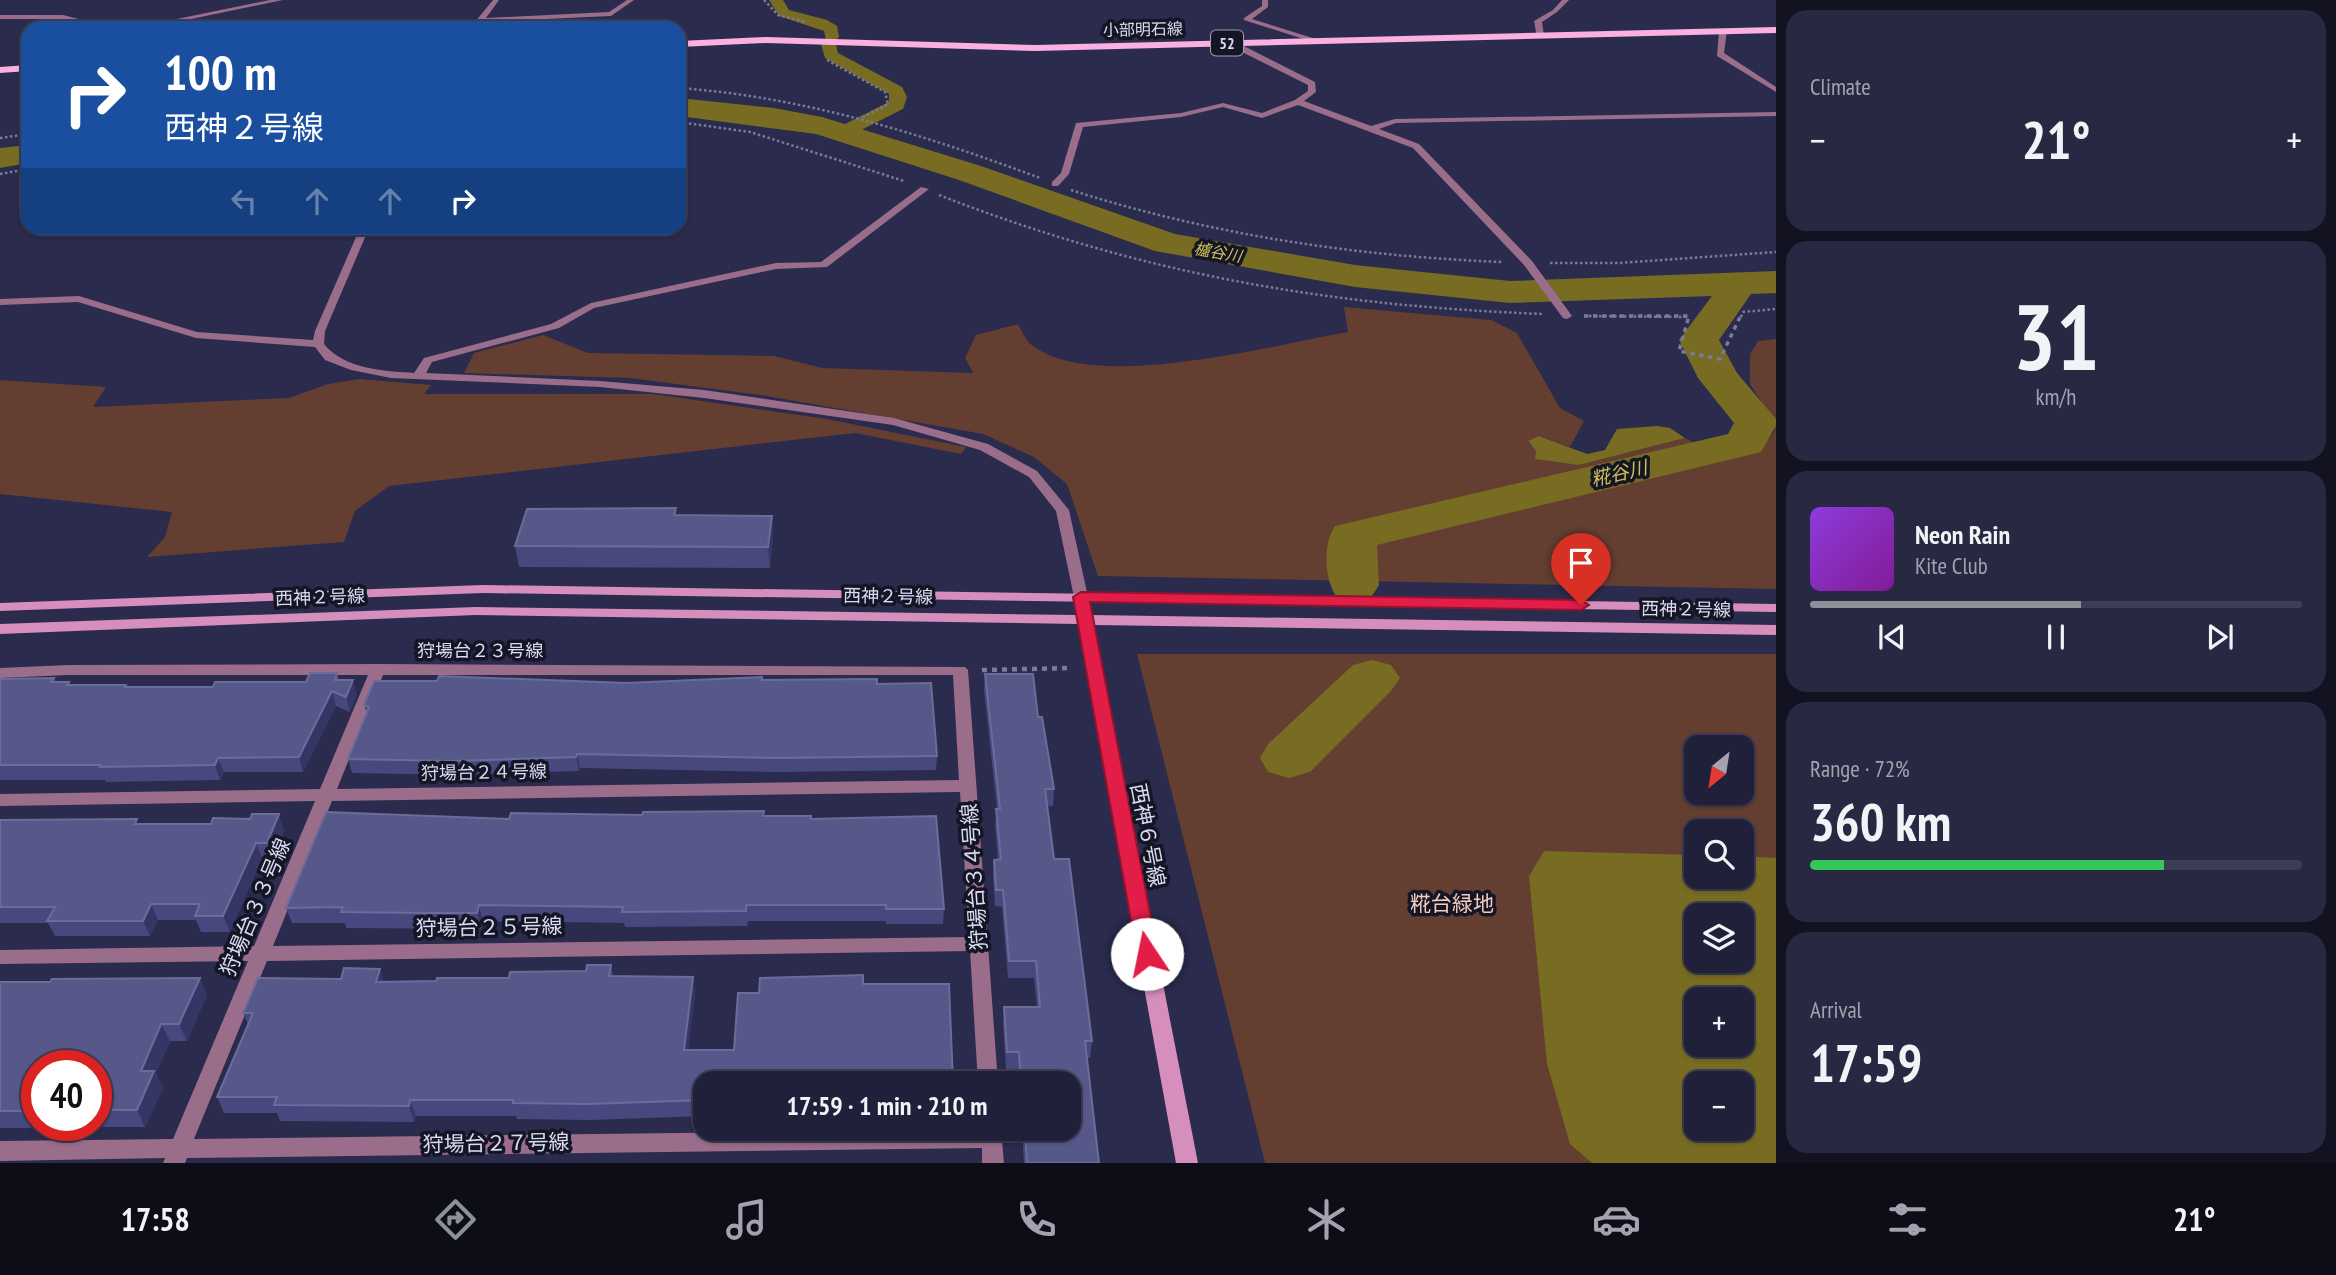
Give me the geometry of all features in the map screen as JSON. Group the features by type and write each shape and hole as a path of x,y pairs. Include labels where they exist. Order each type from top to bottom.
{"main road":[{"name":"小部明石線","path":"686,44 766,40 1035,48 1776,30"},
{"path":"0,70 21,68"}],"street":[{"path":"173,21 280,0"},
{"path":"481,20 496,0"},
{"path":"481,20 611,14 631,0"},
{"path":"1265,0 1265,7 1246,19 1313,41"},
{"path":"1540,36 1538,22 1555,12 1566,0"},
{"path":"0,17 63,17 80,21"},
{"path":"1723,31 1720,54 1776,90"},
{"path":"1055,184 1065,174 1079,125 1181,115 1223,105 1262,116 1298,102 1312,93 1312,84 1231,43"},
{"path":"1298,102 1416,146 1528,262 1567,316"},
{"path":"1371,129 1395,121 1776,114"},
{"path":"418,376 428,360 555,326 591,306 775,266 823,265 925,189"},
{"path":"362,235 320,331 318,344 328,358 355,368 418,376 600,384 704,394 894,422 984,447 1033,474 1062,510 1081,597"},
{"path":"0,302 79,299 196,335 318,344"},
{"name":"西神２号線","path":"0,607 483,589 1776,608"},
{"name":"西神６号線","path":"1081,597 1187,1163"},
{"name":"西神２号線","path":"0,629 476,611 1776,630"},
{"name":"狩場台２３号線","path":"0,673 378,669 960,670"},
{"name":"狩場台３３号線","path":"177,1155 378,669"},
{"name":"狩場台３４号線","path":"960,670 987,1071"},
{"name":"狩場台２４号線","path":"0,800 327,793 968,786"},
{"name":"狩場台２５号線","path":"0,957 979,944"},
{"name":"狩場台２７号線","path":"0,1151 177,1155 695,1141"},
{"path":"992,1141 993,1163"}],"path":[{"path":"686,89 804,104 879,121 1120,207 1224,232 1311,246 1437,260 1619,264 1776,252"},
{"path":"686,123 750,132 868,168 1034,232 1187,275 1392,306 1567,316 1689,316 1679,351 1720,359 1744,312 1776,309"},
{"path":"0,138 21,135"},
{"path":"0,174 21,170"},
{"path":"960,670 1093,667"}],"green space":[{"path":"1344,307 1491,320 1517,333 1560,408 1584,421 1570,447 1539,436 1528,442 1536,451 1579,465 1685,438 1719,455 1752,451 1770,438 1775,430 1774,421 1750,384 1750,354 1758,341 1776,339 1776,589 1098,576 1067,484 1034,457 983,434 760,395 630,378 464,373 474,353 543,335 588,353 774,356 822,368 973,373 965,358 976,335 1018,324 1033,346 1062,359 1098,365 1141,366 1232,355 1348,332"},
{"path":"359,379 431,385 424,394 653,394 827,419 966,447 961,454 855,433 389,486 355,511 344,542 147,557 165,537 172,512 0,494 0,380 106,387 93,407 289,398 328,384"},
{"name":"糀台緑地","path":"1137,654 1776,654 1776,1163 1265,1163"}],"shaded area":[{"path":"1657,426 1670,428 1685,438 1579,465 1535,459 1536,451 1528,441 1539,436 1587,454 1605,450 1617,429"},
{"path":"1544,851 1684,855 1684,889 1754,889 1754,857 1776,858 1776,1163 1592,1163 1570,1144 1547,1064 1529,876"}],"building":[{"path":"676,508 674,515 772,516 768,547 515,546 527,509"},
{"path":"310,673 337,673 335,680 353,680 346,697 332,691 299,757 218,758 215,765 0,765 0,679 54,678 51,682 69,682 67,685 213,687 215,682 306,682"},
{"path":"985,674 1033,674 1038,717 1042,717 1054,789 1045,789 1054,859 1069,859 1092,1041 1085,1041 1099,1163 1027,1163 1026,1141 1081,1141 1081,1071 1020,1071 1019,1052 1007,1052 1004,1007 1040,1007 1036,961 1009,961 1003,890 996,890 994,860 1001,859 996,809 1000,809"},
{"path":"439,676 626,683 762,677 762,680 877,679 877,684 931,683 937,756 777,758 577,754 576,757 452,761 348,759 369,707 364,705 374,681 437,681"},
{"path":"764,811 763,816 811,816 811,819 936,816 944,909 886,909 886,905 746,905 746,911 622,912 623,907 479,905 477,913 425,913 341,912 343,907 286,908 326,812 509,819 511,813 642,815 643,812"},
{"path":"252,814 279,814 267,843 256,843 223,916 195,916 200,904 151,904 143,921 47,921 55,907 0,907 0,820 137,819 135,824 211,824 213,818 250,819"},
{"path":"587,965 611,965 609,976 693,977 684,1050 734,1050 738,993 759,993 760,978 863,975 863,984 949,984 953,1071 693,1071 693,1100 588,1104 513,1103 513,1100 410,1100 409,1106 274,1105 277,1097 217,1097 253,1013 243,1013 258,978 341,979 344,968 380,969 376,982 436,981 437,978 509,978 510,972 586,971"},
{"path":"200,978 179,1024 161,1024 141,1071 154,1071 137,1110 112,1110 112,1050 21,1050 21,1111 0,1111 0,982 50,982 52,979"}],"waterway":[{"path":"776,0 784,13 822,23 832,29 831,37"},
{"path":"829,44 831,55 896,91 899,97 897,105 875,117"},
{"name":"櫨谷川","path":"686,108 774,117 822,126 970,173 1168,243 1355,276 1510,292 1740,283"},
{"path":"843,132 867,121"},
{"name":"櫨谷川","path":"0,158 21,155"},
{"name":"櫨谷川","path":"1740,283 1776,282"},
{"name":"糀谷川","path":"1354,585 1352,536 1745,443 1756,422 1719,378 1699,340 1740,283"},
{"name":"糀谷川","path":"1289,758 1372,678"}],"route":[{"path":"1147,954 1081,597 1581,605"}]}
